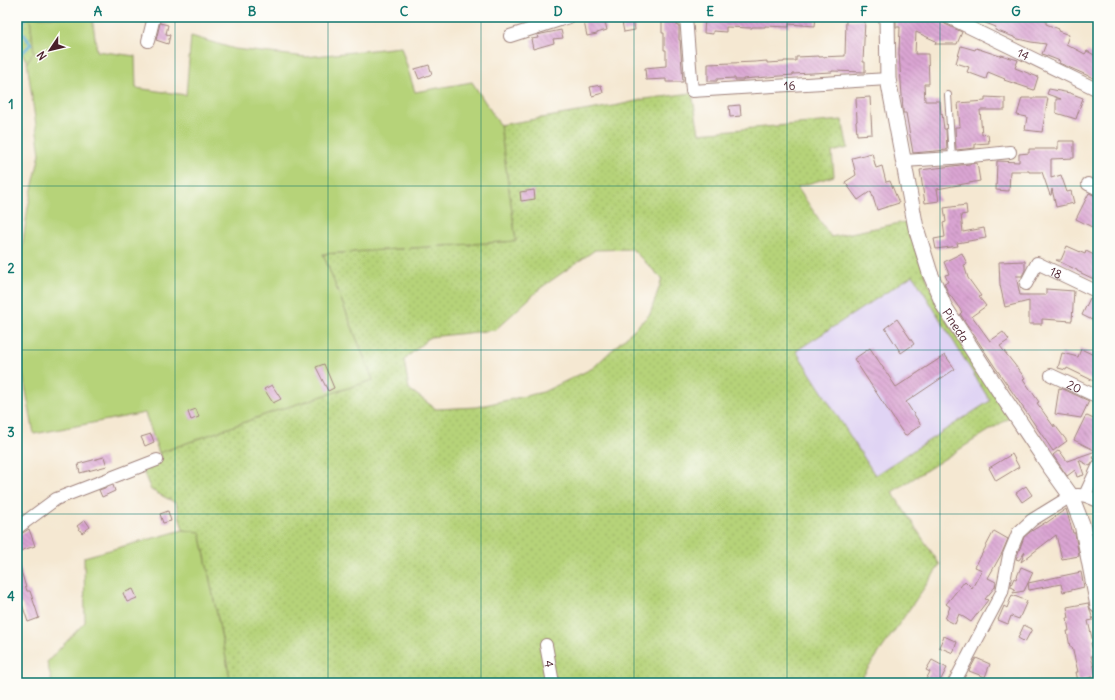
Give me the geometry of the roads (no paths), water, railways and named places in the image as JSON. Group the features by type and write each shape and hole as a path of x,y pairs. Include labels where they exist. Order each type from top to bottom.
{"street":[{"path":"148,41 154,17"},
{"path":"510,36 569,17"},
{"name":"16","path":"686,17 692,91 888,79"},
{"name":"Pineda","path":"887,17 888,79 916,228 930,273 944,306 1003,397 1048,464 1078,495 1082,524 1098,603"},
{"name":"14","path":"948,17 1098,90"},
{"path":"903,161 1010,152"},
{"name":"18","path":"1026,284 1037,263 1098,292"},
{"name":"20","path":"1051,375 1098,397"},
{"path":"17,528 56,499 157,460"},
{"path":"954,683 1002,592 1009,555 1018,533 1032,520 1078,495 1098,467"},
{"path":"1078,495 1098,501"},
{"name":"4","path":"546,645 553,683"}],"lane":[{"path":"948,95 952,158"}],"waterway":[{"path":"17,58 31,44 21,31 25,17"}]}
